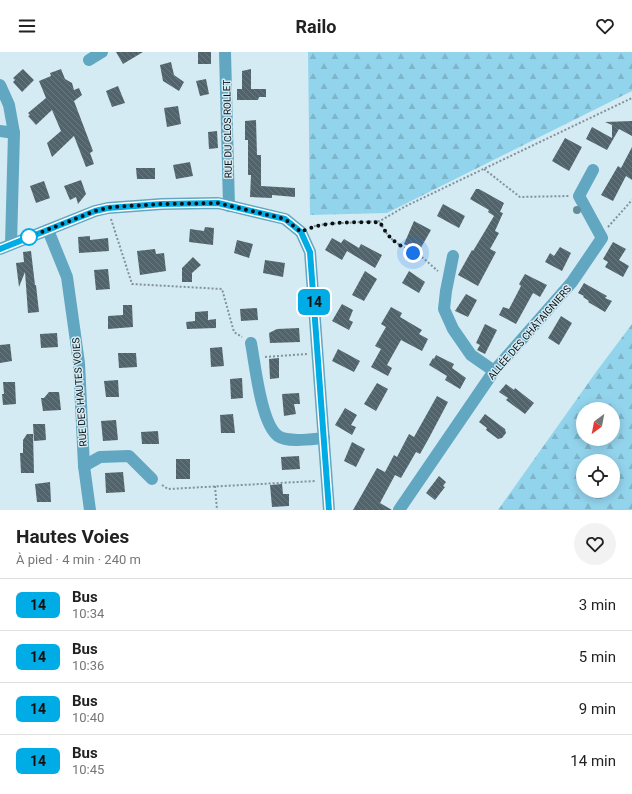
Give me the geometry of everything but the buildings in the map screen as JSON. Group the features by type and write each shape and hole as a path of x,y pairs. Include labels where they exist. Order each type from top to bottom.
{"street":[{"path":"89,60 102,52"},
{"name":"RUE DU CLOS ROLLET","path":"225,52 229,206"},
{"path":"0,85 9,105 14,133 12,244"},
{"path":"0,131 14,133"},
{"path":"593,170 579,196 600,234"},
{"path":"0,249 95,211 108,208 162,204 218,203 285,219 301,232 310,252 329,510"},
{"name":"RUE DES HAUTES VOIES","path":"48,230 67,276 79,363 84,466 90,510"},
{"name":"ALLÉE DES CHÂTAIGNIERS","path":"399,510 494,371 572,282 602,238 600,234"},
{"path":"453,256 444,309 453,329 471,355 494,371"},
{"path":"251,343 264,409 270,428 279,437 291,440 324,438"},
{"path":"84,466 100,457 129,456 152,479"}],"path":[{"path":"301,232 311,227 325,224 380,222 406,206 632,98"},
{"path":"484,169 520,197 579,196"},
{"path":"600,234 609,227 632,200"},
{"path":"108,208 132,284 222,289 234,332 251,343"},
{"path":"380,222 393,241 423,258 448,280"},
{"path":"254,357 318,353"},
{"path":"152,479 168,489 327,480"},
{"path":"215,486 217,510"}],"green space":[{"path":"308,52 632,52 632,91 387,213 310,215"},
{"path":"632,324 632,510 498,510 596,372"}],"bus line":[{"name":"14","path":"0,249 95,211 112,207 218,203 285,219 301,232 310,252 329,510"}],"route":[{"path":"29,237 95,211 112,207 218,203 285,219 301,232 311,227 325,224 380,222 393,241 413,253"}]}
